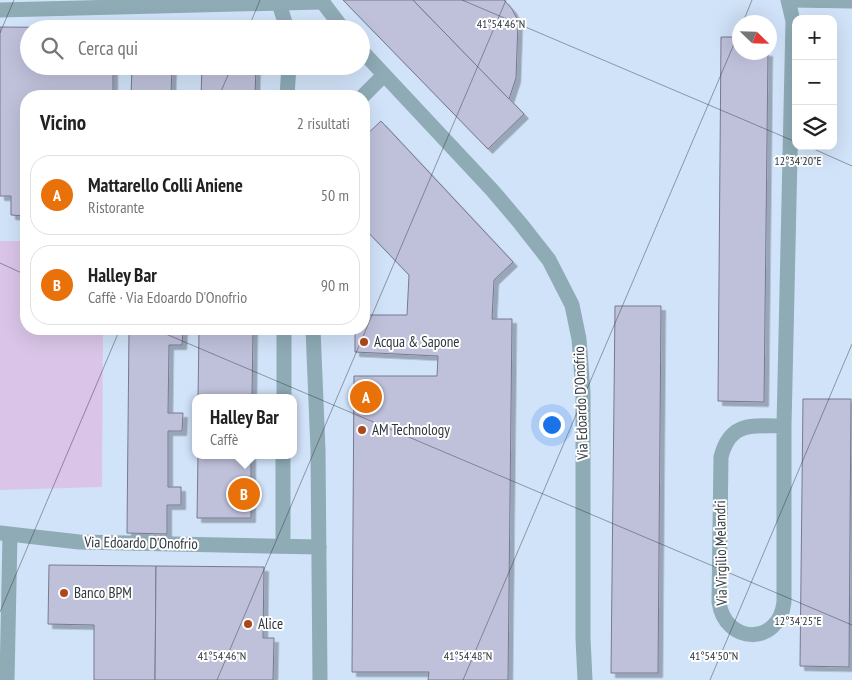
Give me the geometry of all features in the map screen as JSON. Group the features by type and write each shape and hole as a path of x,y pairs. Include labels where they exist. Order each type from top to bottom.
{"street":[{"name":"Via Virgilio Melandri","path":"784,426 752,426 736,430 724,446 720,457 721,611 728,625 736,630 752,634 768,630 776,625 783,608 784,426 794,21 788,0"},
{"path":"793,0 852,1"},
{"path":"0,10 320,1 336,20"},
{"path":"278,2 284,20"},
{"name":"Via Edoardo D'Onofrio","path":"370,61 492,190 549,260 572,305 579,339 583,392 582,638 586,680"},
{"path":"287,90 288,75"},
{"path":"369,90 383,76"},
{"path":"284,335 284,394"},
{"path":"313,335 318,450 320,680"},
{"path":"283,459 283,545"},
{"path":"5,534 7,680"},
{"name":"Via Edoardo D'Onofrio","path":"5,534 79,542 319,547"}],"shaded area":[{"path":"0,241 20,241 20,335 103,335 102,487 0,490"}],"building":[{"path":"343,0 413,0 524,114 488,149 370,28 370,20 362,20"},
{"path":"413,0 504,0 512,9 518,21 516,78 509,99"},
{"path":"0,27 20,27 20,75 113,75 113,90 20,90 20,216 11,215 11,196 0,196"},
{"path":"721,37 732,37 732,60 768,60 764,402 718,401"},
{"path":"132,75 172,75 171,90 131,90"},
{"path":"202,75 256,75 255,90 201,90"},
{"path":"381,121 513,262 494,280 492,319 512,319 508,680 428,680 429,672 352,672 354,376 437,376 438,356 355,352 355,335 370,335 370,315 407,315 409,275 370,234 370,131"},
{"path":"615,306 661,306 658,673 611,673"},
{"path":"129,335 183,335 182,345 169,345 168,413 183,413 182,431 168,431 168,487 181,487 181,505 167,505 167,534 127,533"},
{"path":"199,335 253,335 252,394 198,394"},
{"path":"803,399 851,399 849,667 800,666"},
{"path":"198,459 251,459 251,518 197,518"},
{"path":"49,565 156,566 155,680 94,680 94,625 48,624"},
{"path":"156,566 264,567 263,638 274,638 273,680 155,680"}],"place":[{"name":"Acqua & Sapone","path":"364,342"},
{"name":"Mattarello Colli Aniene","path":"366,397"},
{"name":"AM Technology","path":"362,430"},
{"name":"Halley Bar","path":"244,494"},
{"name":"Banco BPM","path":"64,593"},
{"name":"Alice","path":"248,624"}]}
